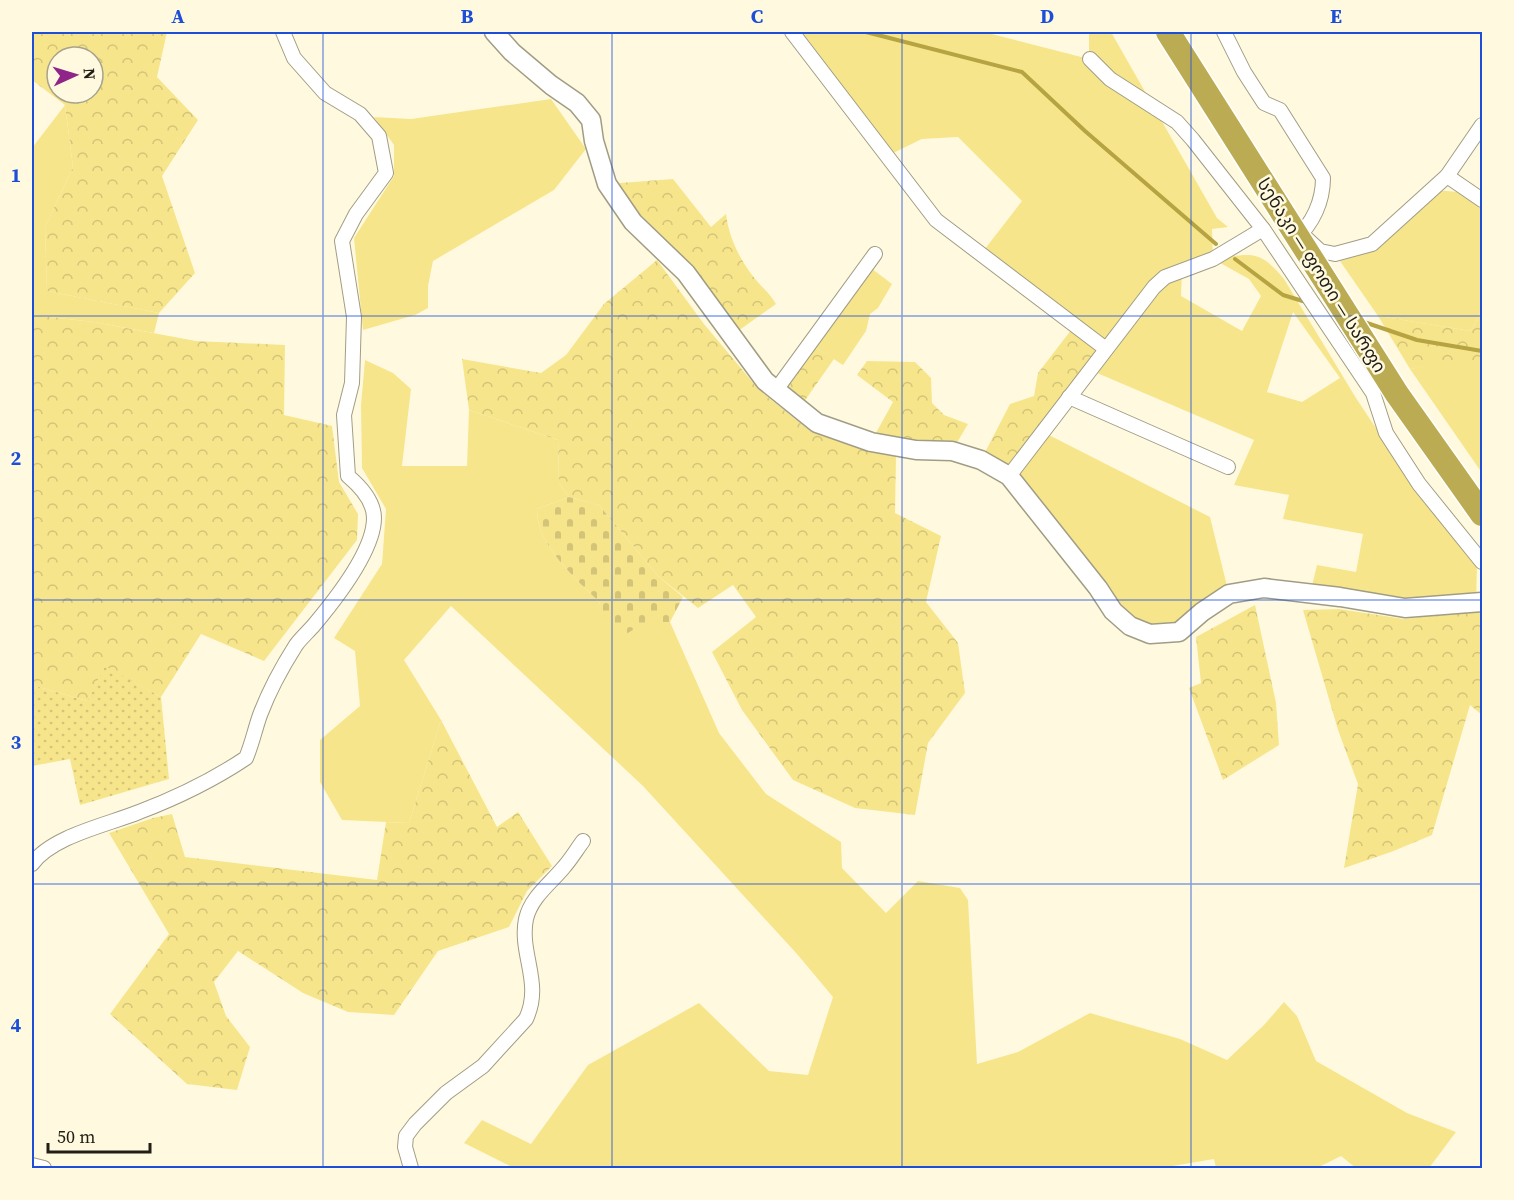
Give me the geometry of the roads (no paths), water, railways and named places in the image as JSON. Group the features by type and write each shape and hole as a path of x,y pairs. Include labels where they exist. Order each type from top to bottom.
{"highway":[{"name":"სენაკი — ფოთი — სარფი","path":"1168,32 1397,394 1482,514"}],"street":[{"path":"32,864 50,848 67,839 140,812 190,790 246,758 260,716 279,675 297,644 348,581 360,562 370,534 374,519 371,505 361,487 348,476 344,415 352,383 354,317 342,241 356,214 386,173 379,136 360,114 325,93 294,58 283,32"},
{"path":"494,32 512,52 551,86 577,103 591,120 594,141 608,184 633,222 686,273 765,381 817,423 871,442 916,450 952,451 981,460 1010,476 1098,588 1113,611 1130,626 1150,634 1179,632 1202,612 1229,594 1264,588 1341,597 1405,608 1482,602"},
{"path":"792,32 936,220 1106,349"},
{"path":"1224,32 1244,72 1264,103 1280,110 1323,178 1323,191 1318,207 1301,234 1280,251"},
{"path":"1090,59 1110,78 1177,122 1263,229 1374,393 1386,433 1419,484 1482,562"},
{"path":"1301,234 1320,251 1335,254 1372,244 1447,176 1482,125"},
{"path":"1447,176 1482,200"},
{"path":"1010,476 1154,287 1165,278 1213,259 1263,229"},
{"path":"776,390 875,254"},
{"path":"1069,397 1228,467"},
{"path":"411,1168 405,1147 406,1137 415,1124 446,1093 483,1066 526,1019 530,1009 533,981 524,941 527,916 536,898 564,868 583,841"},
{"path":"32,1165 44,1168"}],"waterway":[{"path":"866,32 1022,72 1085,131 1216,244"},
{"path":"1235,259 1283,295 1306,302"},
{"path":"1364,322 1417,340 1482,351"}]}
